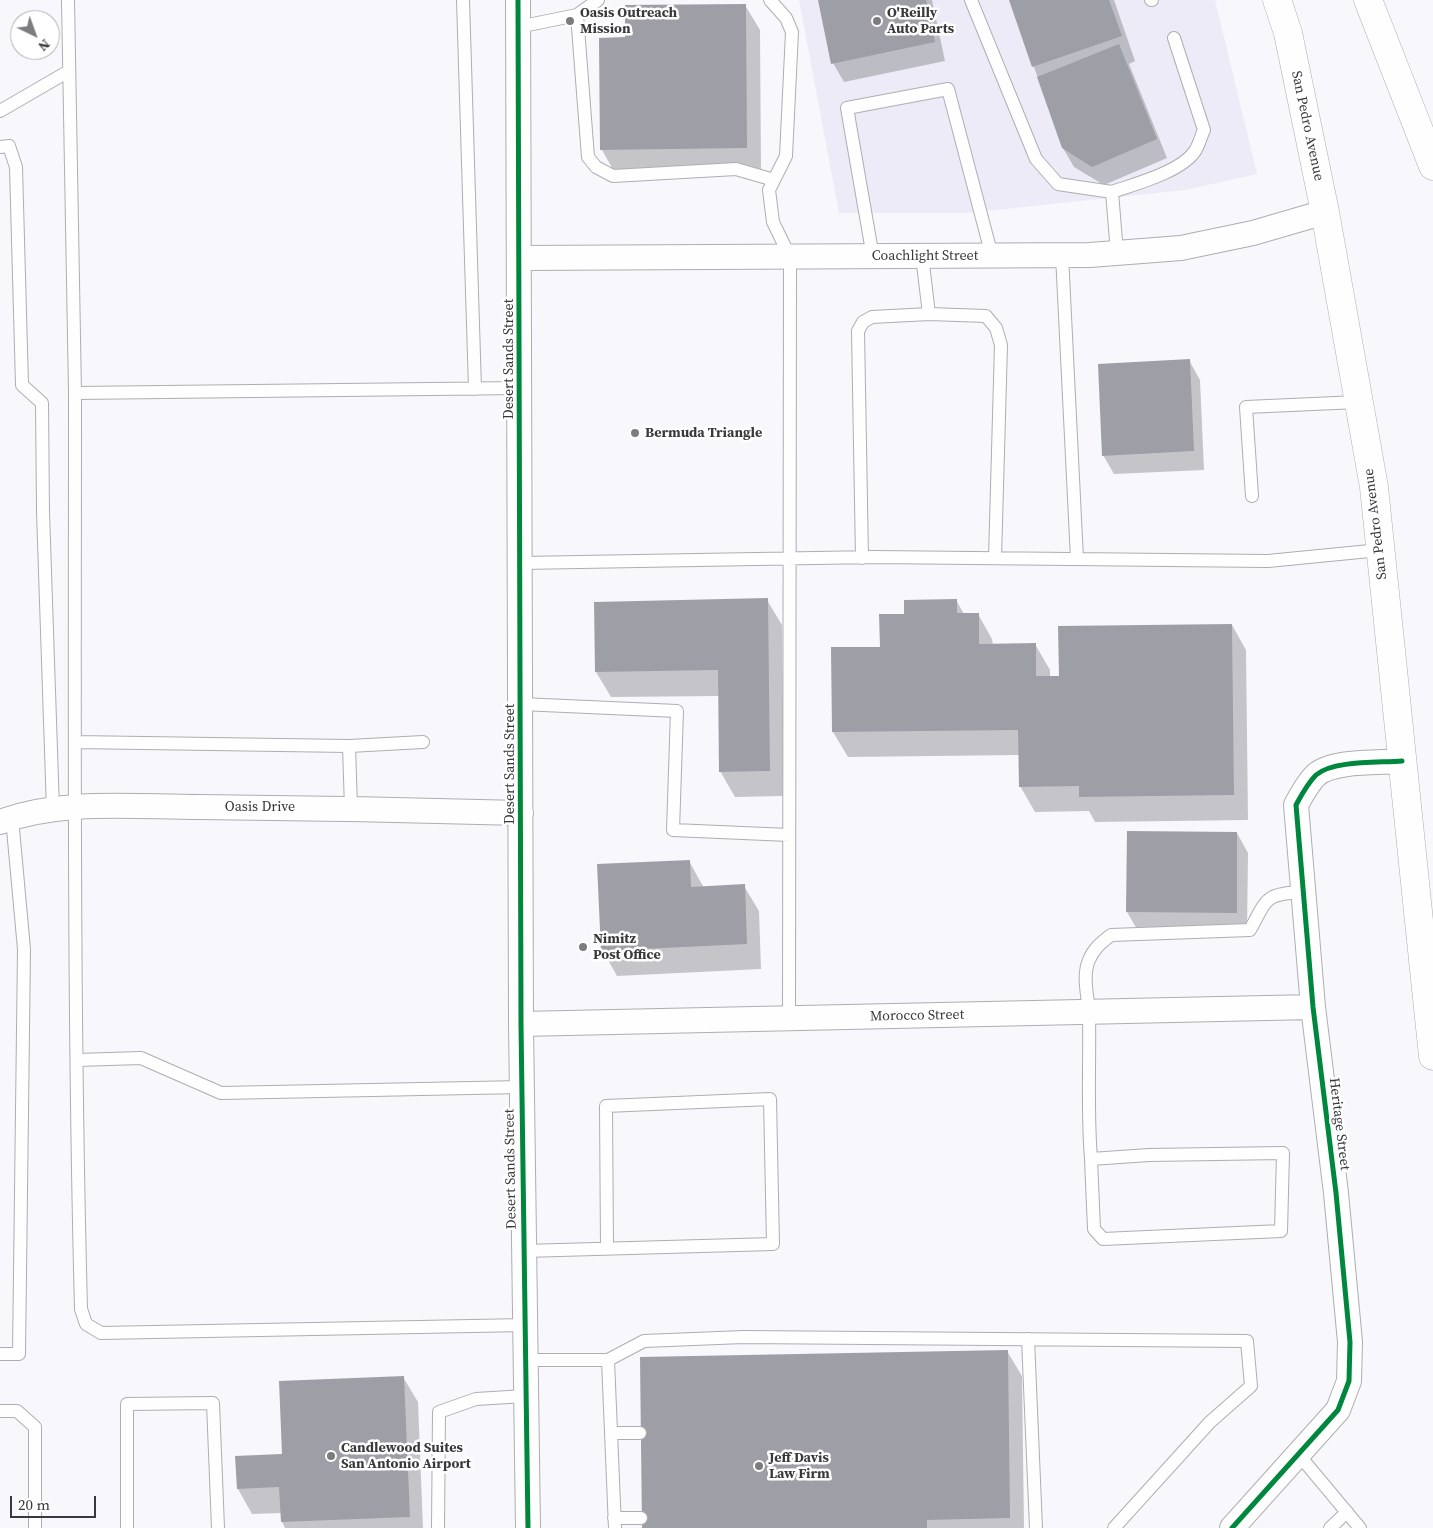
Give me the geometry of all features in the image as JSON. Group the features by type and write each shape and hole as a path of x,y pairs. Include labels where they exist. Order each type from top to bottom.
{"main road":[{"name":"San Pedro Avenue","path":"1277,0 1288,32 1325,212 1374,487 1433,1056"},
{"path":"1368,0 1433,166"}],"street":[{"name":"Desert Sands Street","path":"518,0 521,1024 528,1528"},
{"name":"Coachlight Street","path":"520,258 992,256 1117,253 1181,248 1253,233 1325,212"},
{"name":"Heritage Street","path":"1232,1528 1338,1410 1349,1381 1350,1342 1336,1193 1313,1007 1296,805 1306,786 1318,774 1337,766 1402,761"},
{"name":"Oasis Drive","path":"6,820 64,808 351,808 521,813"},
{"name":"Morocco Street","path":"521,1024 1313,1007"}],"lane":[{"path":"64,808 75,742 75,393 68,0"},
{"path":"463,0 475,389"},
{"path":"518,27 577,15 598,0"},
{"path":"770,0 786,18 792,32 786,156 770,190 773,222 790,257 789,1018"},
{"path":"971,0 1036,159 1058,184 1112,192 1148,180 1178,166 1194,152 1204,130 1174,38"},
{"path":"577,15 588,157 596,167 613,176 736,169 774,180"},
{"path":"0,111 69,71"},
{"path":"873,256 847,108 948,90 992,256"},
{"path":"0,147 9,146 16,167 22,385 42,403 43,512 64,808 78,1060 81,1309 86,1324 101,1333 525,1325"},
{"path":"1112,192 1117,253"},
{"path":"1062,255 1077,560"},
{"path":"922,256 929,314"},
{"path":"862,558 858,331 863,322 872,317 929,314 986,316 996,328 1001,345 995,558"},
{"path":"75,393 520,388"},
{"path":"1252,496 1246,407 1358,402"},
{"path":"521,563 862,558 1268,561 1380,550"},
{"path":"521,704 677,712 673,830 789,836"},
{"path":"75,742 349,746 422,742"},
{"path":"349,746 351,808"},
{"path":"0,1354 19,1354 24,950 6,820"},
{"path":"1091,1159 1283,1153 1281,1231 1103,1239 1094,1229 1088,1126 1088,1012 1086,978 1088,961 1098,945 1112,935 1250,930 1267,899 1276,894 1303,892"},
{"path":"78,1060 141,1058 221,1093 522,1087"},
{"path":"524,1251 773,1244 770,1099 606,1106 608,1248"},
{"path":"525,1360 608,1360 644,1341 743,1337 1246,1341 1251,1386 1210,1422 1114,1528"},
{"path":"1028,1339 1036,1528"},
{"path":"608,1360 614,1523 641,1518"},
{"path":"438,1528 439,1412 476,1399 526,1396"},
{"path":"127,1528 127,1404 214,1403 218,1528"},
{"path":"0,1411 18,1411 35,1427 36,1528"},
{"path":"611,1433 640,1433"},
{"path":"1299,1455 1360,1528"},
{"path":"1330,1528 1347,1512"}],"shaded area":[{"path":"799,0 1215,0 1257,174 1185,190 967,213 839,213"}],"building":[{"name":"O'Reilly Auto Parts","path":"818,0 926,0 935,42 831,64"},
{"path":"1009,0 1109,0 1122,36 1032,67"},
{"path":"746,4 747,148 600,150 599,38 625,37 625,5"},
{"path":"1119,44 1157,139 1092,167 1062,148 1037,77"},
{"path":"1190,359 1194,451 1102,456 1098,364"},
{"path":"768,598 770,771 719,772 718,670 595,672 594,602"},
{"path":"957,599 957,613 979,613 979,644 1036,643 1036,676 1059,676 1058,626 1232,624 1234,795 1079,797 1079,786 1019,787 1018,730 832,732 831,647 880,647 879,614 904,614 904,600"},
{"path":"1127,831 1237,832 1237,913 1126,912"},
{"path":"690,860 691,887 745,884 747,944 601,951 597,864"},
{"path":"1008,1350 1010,1518 927,1520 927,1528 642,1528 640,1357"},
{"path":"404,1376 410,1517 281,1522 279,1487 237,1489 235,1456 282,1454 279,1381"}],"cycle path":[{"path":"518,0 521,1024 528,1528"},
{"path":"1232,1528 1338,1410 1349,1381 1350,1342 1336,1193 1313,1007 1296,805 1310,782 1324,770 1369,762 1402,761"}],"place":[{"name":"Oasis Outreach Mission","path":"570,21"},
{"name":"O'Reilly Auto Parts","path":"877,21"},
{"name":"Bermuda Triangle","path":"635,433"},
{"name":"Nimitz Post Office","path":"583,947"},
{"name":"Candlewood Suites San Antonio Airport","path":"331,1456"},
{"name":"Jeff Davis Law Firm","path":"759,1466"}]}
